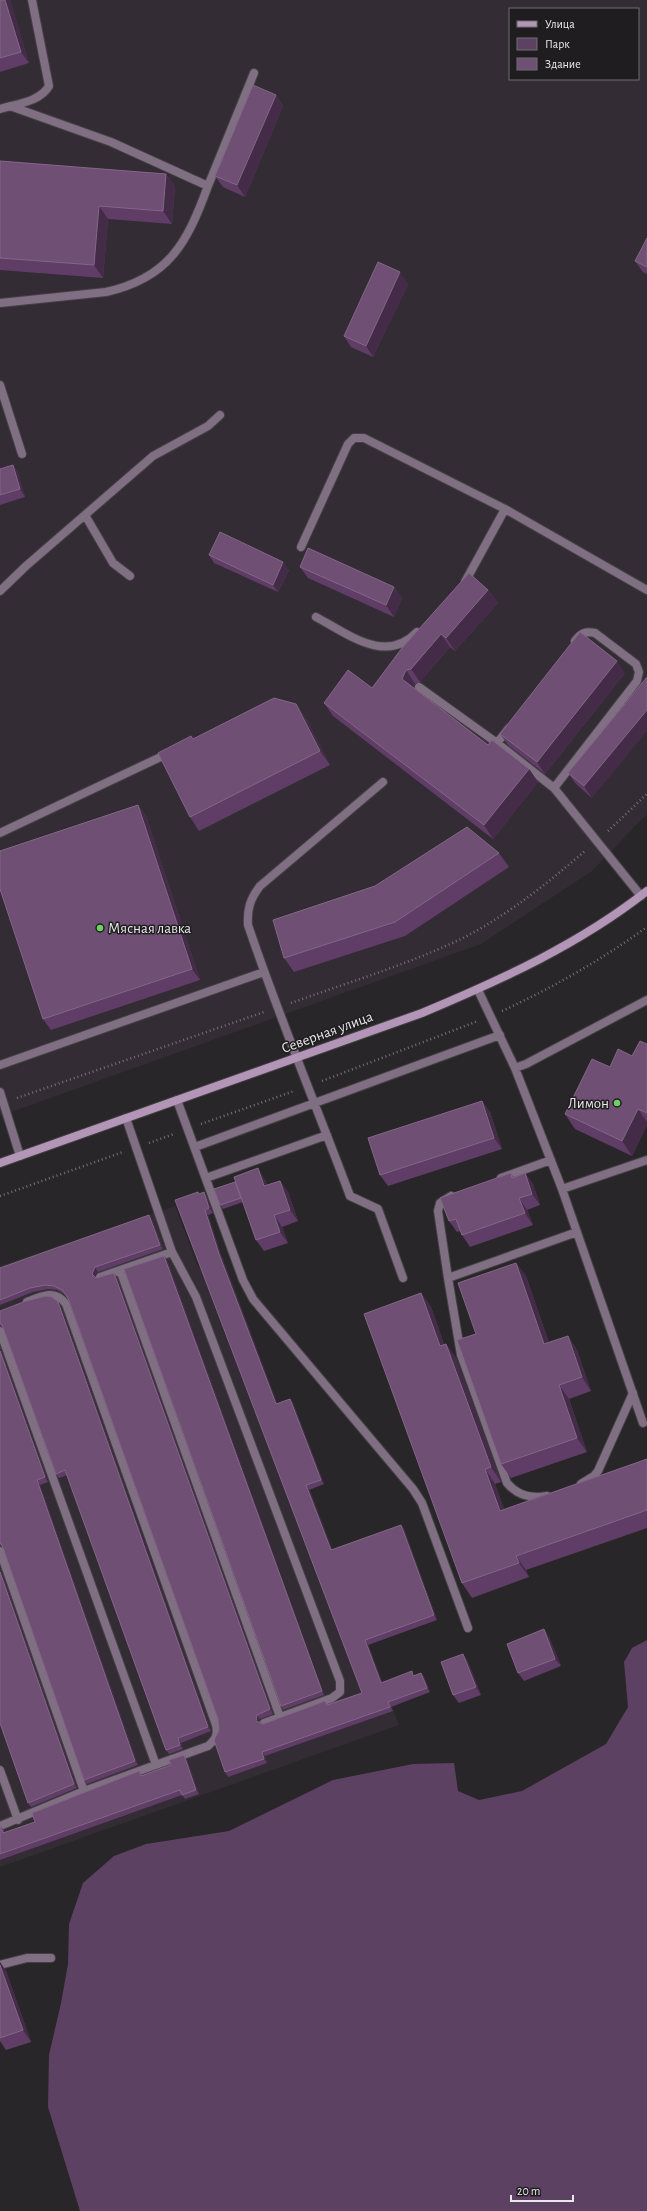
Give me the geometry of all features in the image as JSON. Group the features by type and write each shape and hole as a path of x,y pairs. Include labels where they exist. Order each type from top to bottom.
{"main road":[{"name":"Северная улица","path":"0,1163 422,1013 478,990 547,956 585,934 644,893"}],"lane":[{"path":"0,109 36,98 45,93 49,86 32,0"},
{"path":"0,303 106,292 123,288 147,276 172,256 183,242 194,223 254,73"},
{"path":"10,106 111,142 208,186"},
{"path":"0,385 22,454"},
{"path":"0,591 26,566 153,456 208,426 220,415"},
{"path":"301,547 348,444 354,438 364,438 505,509 647,590"},
{"path":"459,589 469,577 505,509"},
{"path":"85,515 113,563 130,576"},
{"path":"316,617 372,646 397,646 410,640 421,629"},
{"path":"554,788 637,681 638,672 636,664 595,633 589,631 581,633 572,646"},
{"path":"419,687 497,743 554,788 597,841 644,893"},
{"path":"497,743 516,719"},
{"path":"0,833 179,749"},
{"path":"383,782 260,886 251,898 248,913 248,925 276,1008 315,1103 350,1196 378,1209 403,1278"},
{"path":"0,1065 264,972"},
{"path":"478,990 515,1068 551,1160 643,1423"},
{"path":"515,1068 526,1064 647,1000"},
{"path":"194,1147 500,1035"},
{"path":"0,1092 20,1156"},
{"path":"177,1100 243,1280 253,1299 413,1490 422,1503 468,1628"},
{"path":"126,1118 172,1252 196,1297 340,1681 340,1692 332,1698 264,1723"},
{"path":"206,1178 327,1135"},
{"path":"495,1180 551,1160"},
{"path":"562,1189 647,1160"},
{"path":"459,1193 445,1198 440,1203 438,1211 460,1355 507,1483 514,1491 527,1497 539,1498 558,1493"},
{"path":"448,1278 577,1232"},
{"path":"100,1277 172,1252"},
{"path":"120,1270 280,1717"},
{"path":"0,1826 18,1820 84,1791 208,1746 218,1734 66,1304 61,1297 54,1294 44,1295 15,1306"},
{"path":"0,1331 156,1764"},
{"path":"572,1487 586,1481 598,1471 633,1393"},
{"path":"0,1551 84,1791"},
{"path":"0,1770 18,1820"},
{"path":"0,1965 27,1958 51,1958"}],"path":[{"path":"3,1104 276,1008 432,951 465,936 502,915 547,884 597,841 647,794"},
{"path":"0,1196 308,1086 491,1016 550,988 610,954 647,927"}],"shaded area":[{"path":"0,0 647,0 647,814 592,871 481,944 0,1116"},
{"path":"175,1206 198,1267 223,1258 399,1725 0,1867 0,1266"}],"green space":[{"path":"647,1640 647,2211 80,2211 48,2107 49,2055 68,1964 69,1924 83,1883 114,1856 146,1844 229,1831 333,1780 413,1764 454,1763 458,1791 479,1800 522,1791 606,1744 628,1707 624,1662 632,1648"}],"building":[{"path":"0,0 5,0 21,52 0,58"},
{"path":"253,85 276,95 237,185 215,176"},
{"path":"0,161 166,174 163,211 99,206 94,265 0,258"},
{"path":"647,238 647,267 635,261"},
{"path":"378,262 400,272 366,346 344,336"},
{"path":"13,465 20,489 0,495 0,469"},
{"path":"220,532 283,562 273,585 209,555"},
{"path":"308,548 394,587 386,605 300,567"},
{"path":"469,573 488,590 446,638 441,634 411,669 406,670 402,679 488,745 492,740 529,769 484,825 324,703 348,670 372,688 402,648"},
{"path":"580,632 617,661 537,762 500,734"},
{"path":"647,677 647,710 584,786 568,773"},
{"path":"274,698 296,704 320,751 190,817 158,753 191,736 193,739"},
{"name":"Мясная лавка","path":"138,805 192,969 43,1019 0,889 0,851"},
{"path":"467,827 499,853 395,922 284,958 273,920 375,886"},
{"name":"Лимон","path":"640,1041 647,1044 647,1113 638,1109 622,1141 565,1114 592,1059 610,1067 618,1049 632,1056"},
{"path":"482,1101 494,1138 380,1175 368,1138"},
{"path":"258,1168 264,1186 280,1181 290,1210 274,1215 280,1232 256,1240 234,1177"},
{"path":"511,1173 512,1178 525,1173 532,1194 519,1198 525,1213 462,1235 456,1219 449,1221 440,1198"},
{"path":"235,1182 241,1198 220,1205 214,1189"},
{"path":"198,1192 199,1194 204,1192 209,1208 205,1210 219,1254 276,1404 290,1399 321,1480 306,1485 331,1550 401,1525 434,1615 365,1640 381,1683 412,1671 413,1676 421,1673 427,1688 388,1702 390,1707 262,1752 264,1759 225,1772 214,1740 219,1730 218,1719 68,1298 62,1290 54,1286 45,1285 30,1288 0,1300 0,1268 149,1215 160,1245 95,1267 92,1274 96,1278 114,1273 270,1709 257,1715 256,1721 263,1724 325,1701 327,1705 362,1693 175,1200"},
{"path":"164,1256 322,1691 281,1706 124,1269"},
{"path":"516,1263 544,1344 568,1336 582,1377 559,1385 577,1438 501,1464 457,1340 476,1334 458,1283"},
{"path":"421,1293 440,1346 446,1344 491,1467 485,1469 500,1511 647,1459 647,1510 516,1556 519,1563 462,1583 364,1314"},
{"path":"46,1296 52,1297 58,1302 208,1727 178,1738 180,1745 166,1750 65,1470 56,1474 0,1323 0,1311 26,1301"},
{"path":"0,1351 45,1477 37,1480 135,1761 84,1780 2,1545 0,1543"},
{"path":"0,1572 74,1784 28,1803 0,1723"},
{"path":"544,1629 555,1659 518,1673 507,1644"},
{"path":"463,1654 476,1687 453,1695 441,1662"},
{"path":"184,1755 196,1790 182,1795 180,1790 0,1854 0,1826 3,1833 35,1822 32,1813 139,1771 141,1776 171,1765 169,1760"},
{"path":"0,1965 23,2030 0,2038"}],"place":[{"name":"Мясная лавка","path":"100,928"},
{"name":"Лимон","path":"617,1103"}]}
